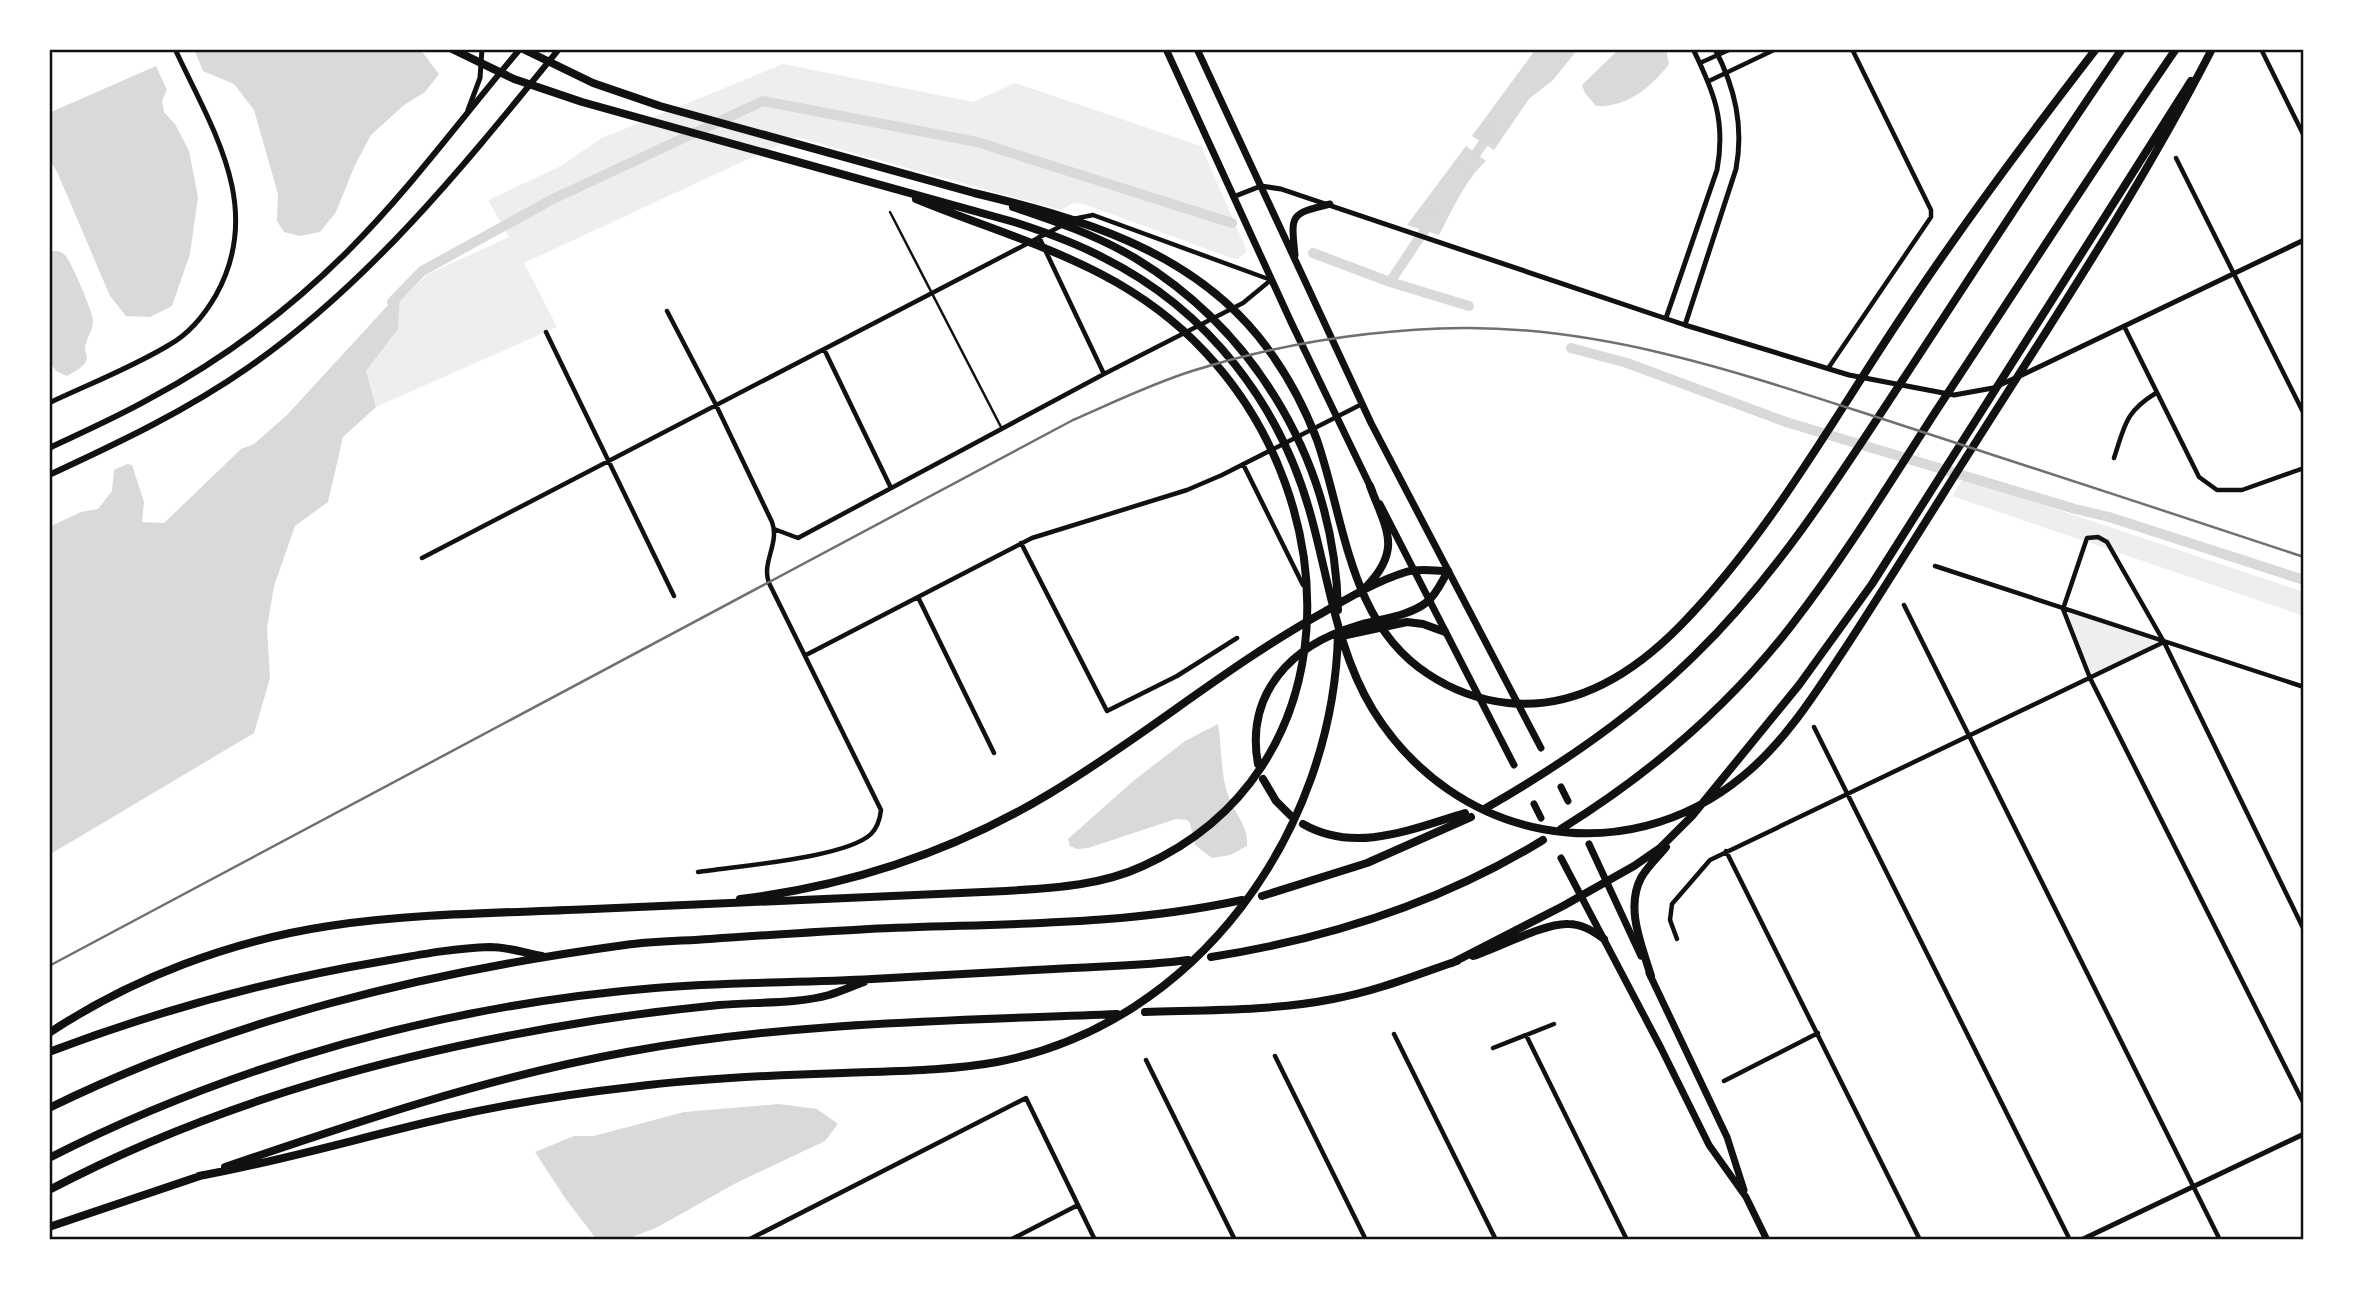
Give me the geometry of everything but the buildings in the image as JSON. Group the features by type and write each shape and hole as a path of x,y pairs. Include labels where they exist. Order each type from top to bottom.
{"highway":[{"path":"452,49 514,79 582,102 1014,222 1103,257 1166,296 1219,344 1243,373 1264,405 1291,458 1310,512 1343,643 1365,695 1383,725 1405,752 1432,777 1462,799 1494,816 1549,830 1586,833 1621,831 1666,820 1709,800 1742,777 1771,750 1819,687 2044,335 2187,97 2212,49"},
{"path":"522,49 571,74 637,98 1077,221 1156,253 1195,277 1245,321 1282,369 1310,422 1353,566 1368,606 1389,640 1420,669 1458,691 1508,703 1528,704 1558,700 1597,688 1624,674 1650,654 1710,594 1770,519 1902,316 2008,166 2096,49"},
{"path":"1487,807 1567,759 1654,693 1732,617 1793,543 1848,464 2122,49"},
{"path":"1562,829 1603,803 1690,732 1751,673 1804,609 2176,49"},
{"path":"1651,976 1636,922 1635,898 1640,879 1815,664 1872,584 2212,49"},
{"path":"49,1033 153,977 229,949 295,932 417,917 776,902 1092,883 1122,875 1163,855 1203,829 1251,781 1281,733 1300,681 1307,637 1306,572 1296,518 1278,465 1259,426 1221,370 1189,335 1151,304 1113,279 1075,260 894,190"},
{"path":"198,1176 256,1166 448,1117 543,1099 722,1078 929,1069 1001,1061 1062,1044 1101,1027 1139,1004 1186,967 1220,935 1265,875 1285,840 1302,803 1331,708 1337,659 1336,567 1316,479 1299,439 1254,364 1227,332 1172,283 1133,257 1068,226 974,193"},
{"path":"1364,590 1379,574 1389,549 1387,531 1370,486"},
{"path":"699,904 763,896 844,880 907,862 969,837 1049,794 1265,647 1364,590 1405,572 1448,571"},
{"path":"1258,764 1255,739 1258,718 1271,684 1297,654 1348,628 1408,611 1429,601 1448,571"},
{"path":"1323,639 1407,622 1423,624 1445,632"},
{"path":"1263,779 1276,801 1292,816"},
{"path":"1262,896 1367,863 1468,815 1370,838 1334,837 1303,824"},
{"path":"1452,963 1644,860 1674,836"},
{"path":"1211,957 1284,943 1361,922 1413,904 1543,841"},
{"path":"49,1108 178,1052 293,1013 453,972 627,944 871,929 1101,921 1181,912 1241,900"},
{"path":"1145,1012 1274,1006 1332,1000 1384,987 1558,925 1584,927 1604,939"},
{"path":"49,1052 104,1032 217,998 359,965 493,947 548,957"},
{"path":"49,1158 125,1122 227,1082 331,1048 522,1005 618,992 729,984 870,979 1188,960"},
{"path":"49,1191 124,1154 190,1126 290,1090 371,1066 465,1044 597,1020 827,995 870,979"},
{"path":"49,1227 466,1089 627,1052 742,1035 825,1027 1117,1014"}],"main road":[{"path":"49,448 149,400 180,382 240,343 287,306 350,250 522,49"},
{"path":"49,475 146,429 190,404 250,366 306,323 346,287 444,187 559,49"},
{"path":"1166,49 1336,417 1514,765"},
{"path":"1197,49 1362,404 1541,748"},
{"path":"1296,263 1292,229 1294,219 1303,211 1329,204"},
{"path":"1561,787 1568,801"},
{"path":"1534,804 1541,818"},
{"path":"1589,844 1727,1137 1746,1197"},
{"path":"1561,858 1709,1145 1746,1197 1768,1240"}],"street":[{"path":"49,403 171,345 192,326 210,304 229,265 236,230 234,188 222,152 175,49"},
{"path":"467,114 480,78 482,49"},
{"path":"1666,318 1717,170 1720,152 1720,118 1709,81 1693,49"},
{"path":"1700,63 1716,52 1731,49"},
{"path":"1709,81 1776,49"},
{"path":"1829,368 1931,217 1931,210 1852,49"},
{"path":"2261,49 2304,135"},
{"path":"1685,325 1736,169 1739,152 1739,117 1727,72 1716,52"},
{"path":"2176,158 2304,414"},
{"path":"1233,197 1261,186 1272,186 1685,325 1849,374 1954,396 1993,388 2304,240"},
{"path":"422,558 1077,217 1093,215 1271,280"},
{"path":"1039,237 1104,374"},
{"path":"774,528 798,538 1104,374 1243,303 1271,280"},
{"path":"667,311 716,405 774,528 767,577 881,810 880,821 870,835 833,852 698,872"},
{"path":"2124,326 2199,477 2217,489 2242,491 2297,471 2304,471"},
{"path":"546,332 674,596"},
{"path":"824,349 891,488"},
{"path":"2114,458 2128,418 2138,405 2157,393"},
{"path":"806,656 1021,543 1103,515 1178,494 1362,404"},
{"path":"1243,464 1303,586"},
{"path":"2304,930 2164,642 2107,542 2098,537 2087,538 2063,609 2090,678 2304,1104"},
{"path":"1021,543 1107,711 1177,676 1237,638"},
{"path":"1935,566 2304,687"},
{"path":"918,597 995,752"},
{"path":"1904,605 2220,1240"},
{"path":"1677,939 1670,920 1672,904 1710,860 2164,642"},
{"path":"1814,727 2070,1240"},
{"path":"1726,851 1920,1240"},
{"path":"1493,1048 1553,1024"},
{"path":"1724,1081 1818,1033"},
{"path":"1394,1034 1496,1240"},
{"path":"1526,1035 1627,1240"},
{"path":"1275,1056 1366,1240"},
{"path":"1146,1060 1235,1240"},
{"path":"748,1240 1026,1098 1096,1240"},
{"path":"2081,1240 2304,1133"},
{"path":"1010,1240 1078,1205"}],"lane":[{"path":"890,212 1002,430"}],"shaded area":[{"path":"194,49 420,49 439,74 425,92 404,105 371,135 355,165 336,212 320,232 300,236 284,232 277,221 278,194 254,110 234,84 203,71"},
{"path":"1536,49 1578,49 1553,80 1529,99 1494,150 1472,136"},
{"path":"1619,49 1666,49 1669,64 1655,81 1628,100 1596,106 1582,85"},
{"path":"783,64 973,102 1015,83 1201,146 1247,251 1234,259 1087,205 1074,203 1060,210 796,137 524,263 557,327 376,407 366,371 398,329 399,301 428,274 509,237 488,200 561,166 600,139"},
{"path":"156,66 167,90 162,101 164,112 175,124 189,151 198,197 190,254 172,306 150,317 126,316 110,296 49,158 49,113"},
{"path":"1466,146 1486,161 1465,186 1439,235 1407,225"},
{"path":"49,251 61,252 68,259 86,298 93,321 85,348 86,361 67,376 56,371 49,361"},
{"path":"400,292 398,329 366,371 376,407 343,437 328,502 295,526 274,586 267,628 270,678 254,733 49,855 49,527 81,512 98,509 112,491 114,470 127,464 132,465 144,502 142,522 164,523 241,449 254,444 287,415"},
{"path":"1963,478 2304,592 2304,616 1952,496"},
{"path":"2063,609 2164,642 2090,678"},
{"path":"1218,724 1225,786 1243,826 1247,846 1230,855 1212,858 1195,845 1190,823 1176,819 1088,848 1077,849 1070,846 1068,839 1132,782 1185,741"},
{"path":"779,1104 817,1109 838,1124 825,1141 736,1183 656,1228 624,1240 597,1240 535,1152 574,1136 594,1136 684,1112"}],"waterway":[{"path":"392,302 422,271 553,199 763,101 977,142 1232,223"},
{"path":"1468,165 1491,132"},
{"path":"1390,282 1432,219"},
{"path":"1313,253 1390,282 1469,306"},
{"path":"1571,348 1627,363 1786,422 2109,517 2304,580"}],"railway":[{"path":"49,966 1073,420 1177,376 1225,361 1292,346 1395,331 1464,328 1520,330 1629,346 1683,358 1790,389 2304,557"}]}
